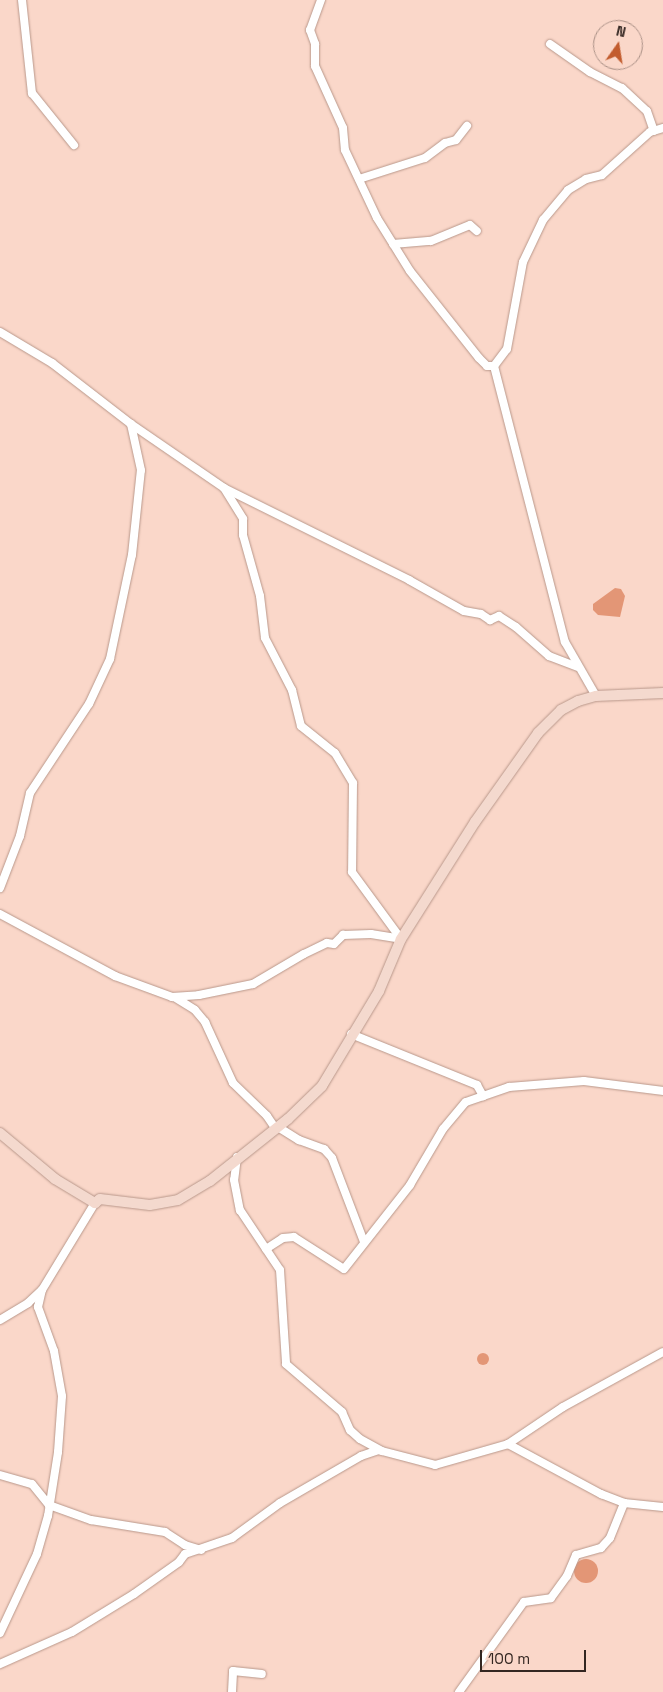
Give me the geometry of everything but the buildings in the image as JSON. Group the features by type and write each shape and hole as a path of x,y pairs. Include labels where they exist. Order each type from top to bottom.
{"street":[{"path":"22,0 32,93 74,145"},
{"path":"321,0 310,30 315,44 315,66 343,128 345,150 393,244 479,358 487,366 494,366"},
{"path":"550,44 590,72 622,88 647,111 654,131"},
{"path":"359,179 427,157 438,147 456,140 467,126"},
{"path":"494,366 507,349 523,262 543,220 568,190 586,178 602,175 654,131 663,128"},
{"path":"393,244 431,241 470,226 477,231"},
{"path":"0,332 52,364 131,424 224,488 409,580 464,611 481,614 490,620 499,616 516,626 549,656 578,667"},
{"path":"494,366 565,642 596,696"},
{"path":"0,888 20,836 30,793 89,704 110,659 132,555 141,470 131,424"},
{"path":"224,488 244,519 243,535 258,587 265,638 292,690 301,726 335,752 353,783 352,872 401,939"},
{"path":"0,1633 37,1554 49,1505 58,1452 62,1396 54,1351 38,1307 42,1290 95,1203 100,1199 150,1205 178,1200 210,1181 237,1157 276,1128 322,1086 351,1034 379,991 401,939 475,822 538,733 561,710 596,696 663,693"},
{"path":"0,914 114,976 184,1001 205,1022 233,1083 268,1116 276,1128 299,1140 324,1148 332,1158 364,1242"},
{"path":"172,997 199,995 253,984 312,950 327,943 334,944 343,935 371,934 401,939"},
{"path":"351,1034 477,1084 483,1096"},
{"path":"266,1249 283,1238 294,1237 344,1269 410,1185 452,1116 466,1102 510,1087 584,1082 663,1091"},
{"path":"0,1133 55,1179 95,1203"},
{"path":"237,1157 234,1180 240,1210 280,1270 283,1286 283,1355 286,1364 342,1412 350,1430 360,1439 389,1455"},
{"path":"0,1320 42,1290"},
{"path":"0,1664 72,1632 134,1594 179,1562 185,1554 202,1550 208,1545 232,1538 280,1503 361,1456 378,1450 389,1455 435,1465 508,1444 563,1406 663,1352"},
{"path":"508,1444 564,1476 624,1503 663,1507"},
{"path":"0,1474 32,1484 49,1505 91,1520 165,1532 184,1545 202,1550"},
{"path":"459,1692 524,1602 551,1598 567,1576 576,1555 601,1548 610,1538 624,1503"},
{"path":"232,1692 233,1671 262,1674"}],"shaded area":[{"path":"615,588 621,589 625,596 620,617 598,615 593,610 593,604"},
{"path":"483,1353 489,1359 483,1365 477,1359"},
{"path":"586,1559 594,1563 598,1571 594,1579 586,1583 578,1579 574,1571 578,1563"}]}
